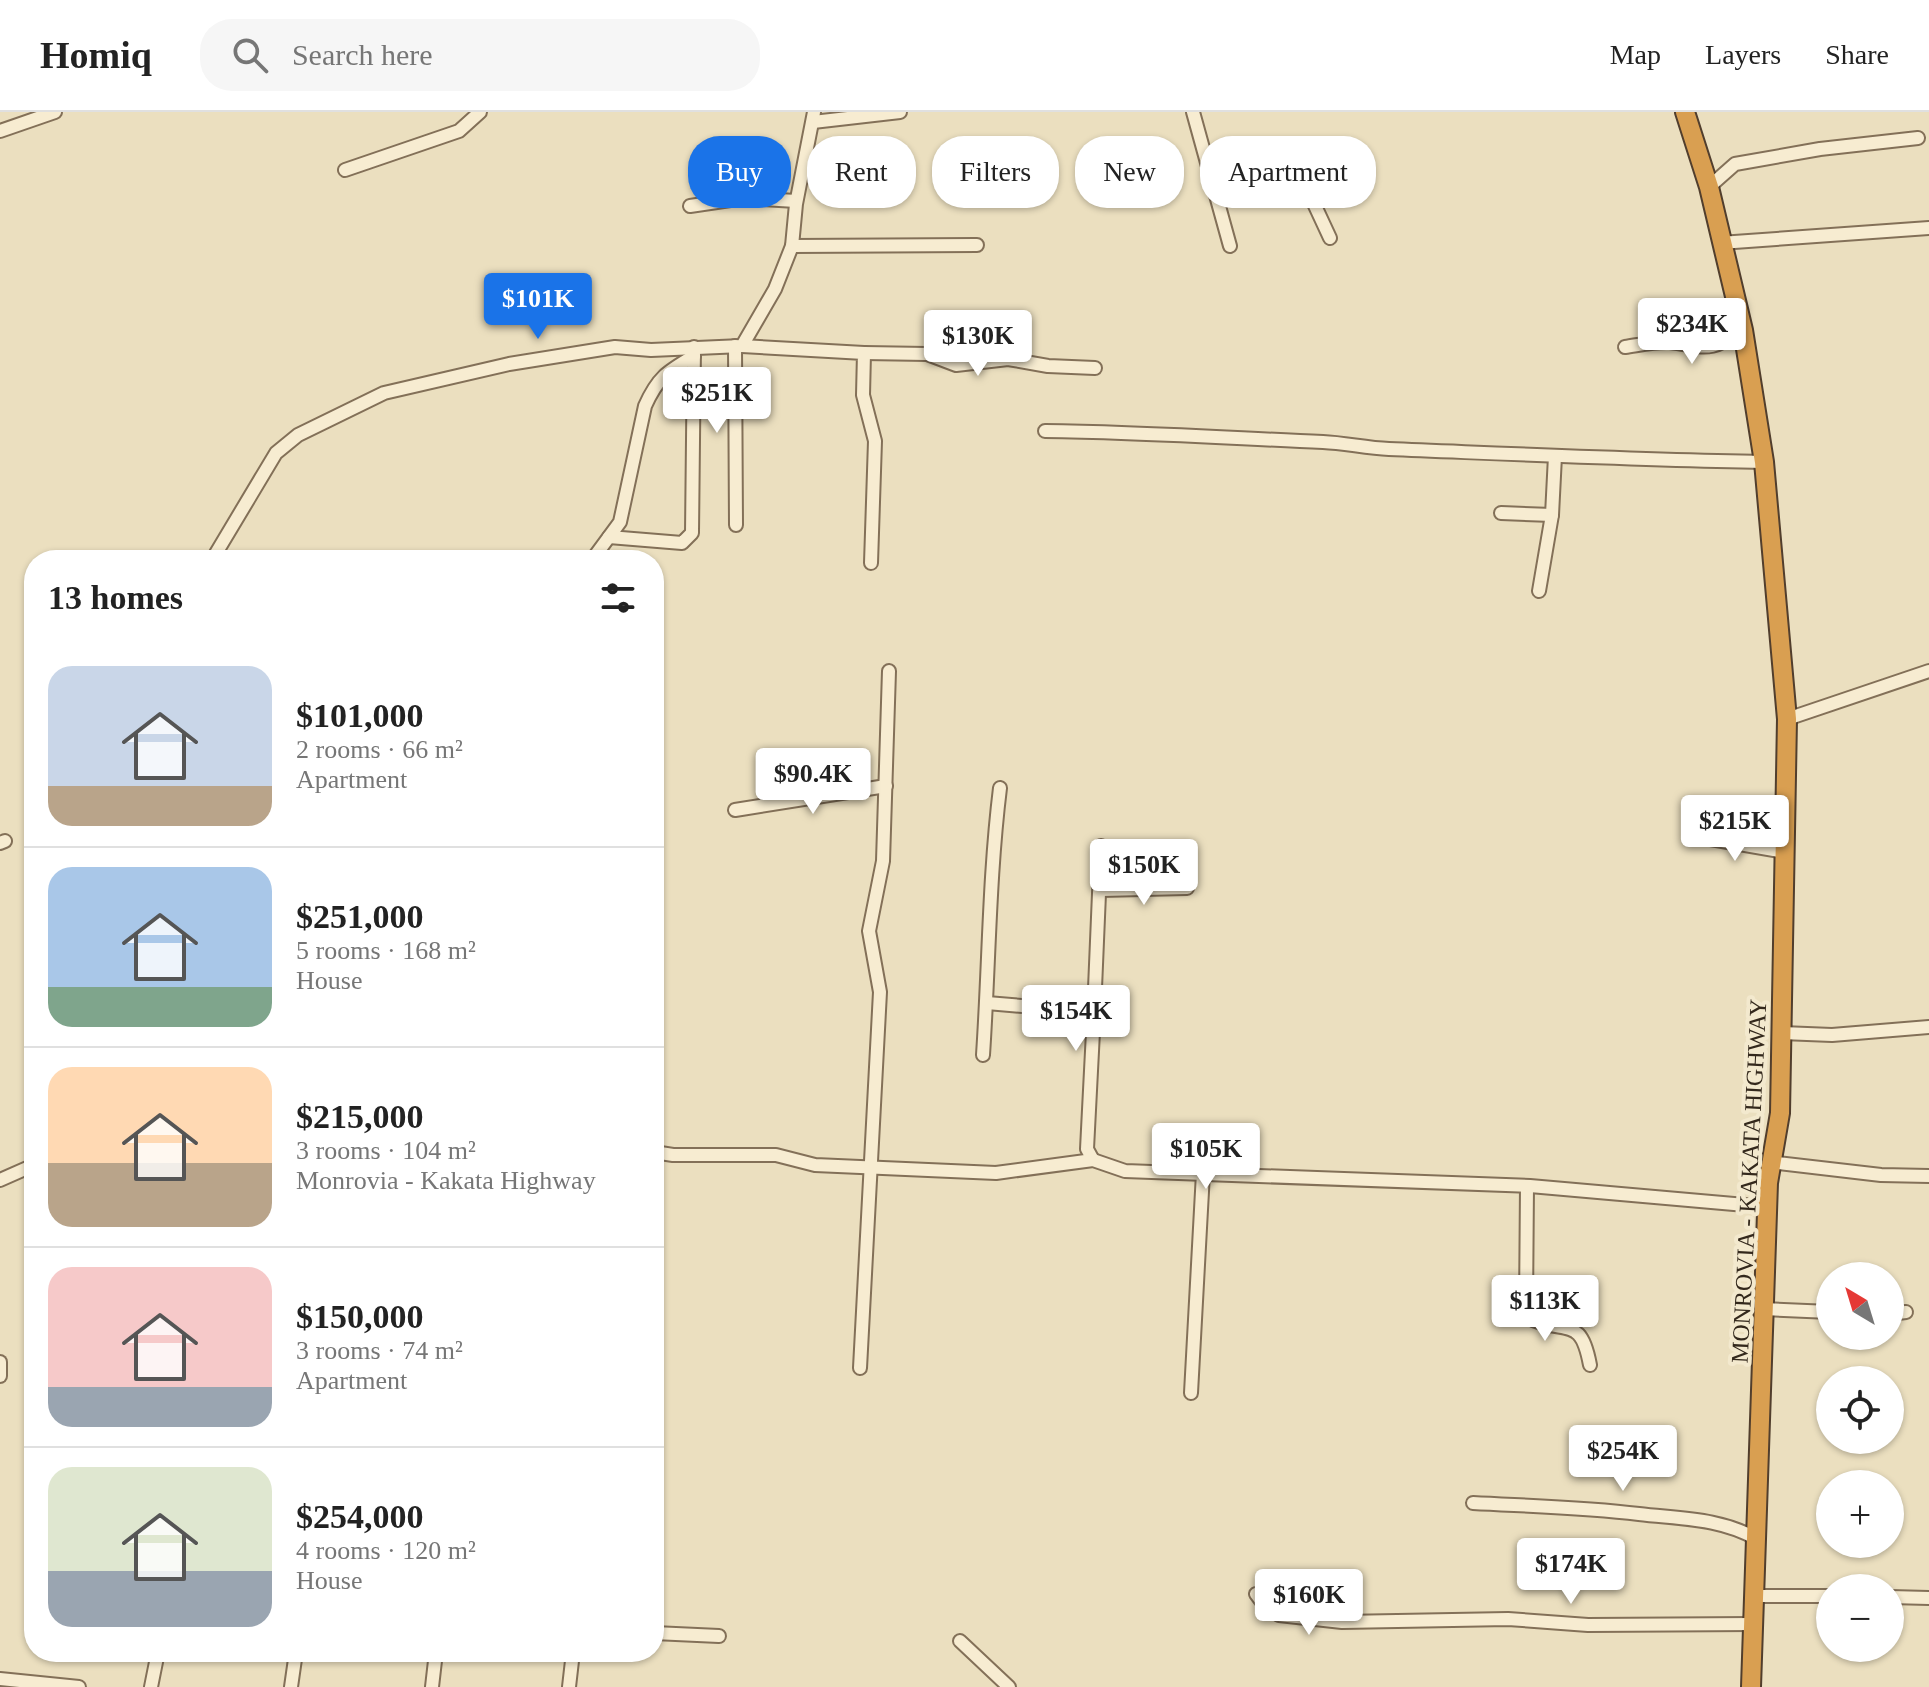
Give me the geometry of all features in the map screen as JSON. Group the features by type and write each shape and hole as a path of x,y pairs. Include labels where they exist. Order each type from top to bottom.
{"highway":[{"name":"MONROVIA - KAKATA HIGHWAY","path":"1685,112 1709,187 1743,330 1764,462 1787,719 1780,1113 1769,1162 1757,1596 1751,1687"}],"street":[{"path":"0,131 55,112"},
{"path":"345,170 459,131 480,112"},
{"path":"736,525 739,346 775,289 792,246 796,201 814,117 900,112"},
{"path":"1193,112 1200,138"},
{"path":"1709,187 1735,164 1820,149 1918,138"},
{"path":"791,201 796,201"},
{"path":"1219,208 1230,246"},
{"path":"1316,208 1330,238"},
{"path":"1720,243 1929,228"},
{"path":"792,246 977,245"},
{"path":"1625,347 1668,342 1695,348 1714,347 1743,330"},
{"path":"218,550 276,453 298,435 384,393 509,364 615,347 694,352 739,346 927,354 956,365 1008,359 1048,366 1095,368"},
{"path":"609,537 682,543 692,533 694,352"},
{"path":"599,550 620,522 645,406 662,374 694,352"},
{"path":"864,353 863,395 875,441 871,563"},
{"path":"1045,431 1152,431 1286,443 1326,442 1386,449 1632,461 1764,462"},
{"path":"1539,591 1552,515 1555,456"},
{"path":"1501,513 1552,515"},
{"path":"860,1368 880,992 869,931 883,861 889,671"},
{"path":"1787,719 1929,671"},
{"path":"735,810 886,786"},
{"path":"983,1055 990,868 1000,788"},
{"path":"1699,837 1785,852"},
{"path":"1093,1160 1087,1149 1101,846"},
{"path":"1100,890 1187,888"},
{"path":"987,1003 1094,1012"},
{"path":"1782,1033 1832,1035 1929,1027"},
{"path":"664,1154 776,1155 815,1165 996,1173 1093,1160 1125,1171 1623,1191 1768,1207"},
{"path":"1769,1162 1881,1175 1929,1176"},
{"path":"0,1180 24,1171"},
{"path":"1191,1393 1203,1173"},
{"path":"1527,1186 1526,1307 1533,1320 1574,1328 1582,1335 1590,1365"},
{"path":"1764,1309 1816,1311"},
{"path":"0,1362 0,1376"},
{"path":"1473,1503 1611,1509 1683,1517 1734,1526 1757,1539"},
{"path":"1256,1594 1265,1606 1279,1615 1342,1622 1508,1619 1588,1625 1754,1624"},
{"path":"1757,1596 1816,1596"},
{"path":"1904,1597 1929,1598"},
{"path":"664,1633 719,1636"},
{"path":"960,1641 1009,1687"},
{"path":"151,1687 156,1662"},
{"path":"291,1687 295,1662"},
{"path":"432,1687 435,1662"},
{"path":"569,1687 572,1662"},
{"path":"0,1679 79,1687"}]}
